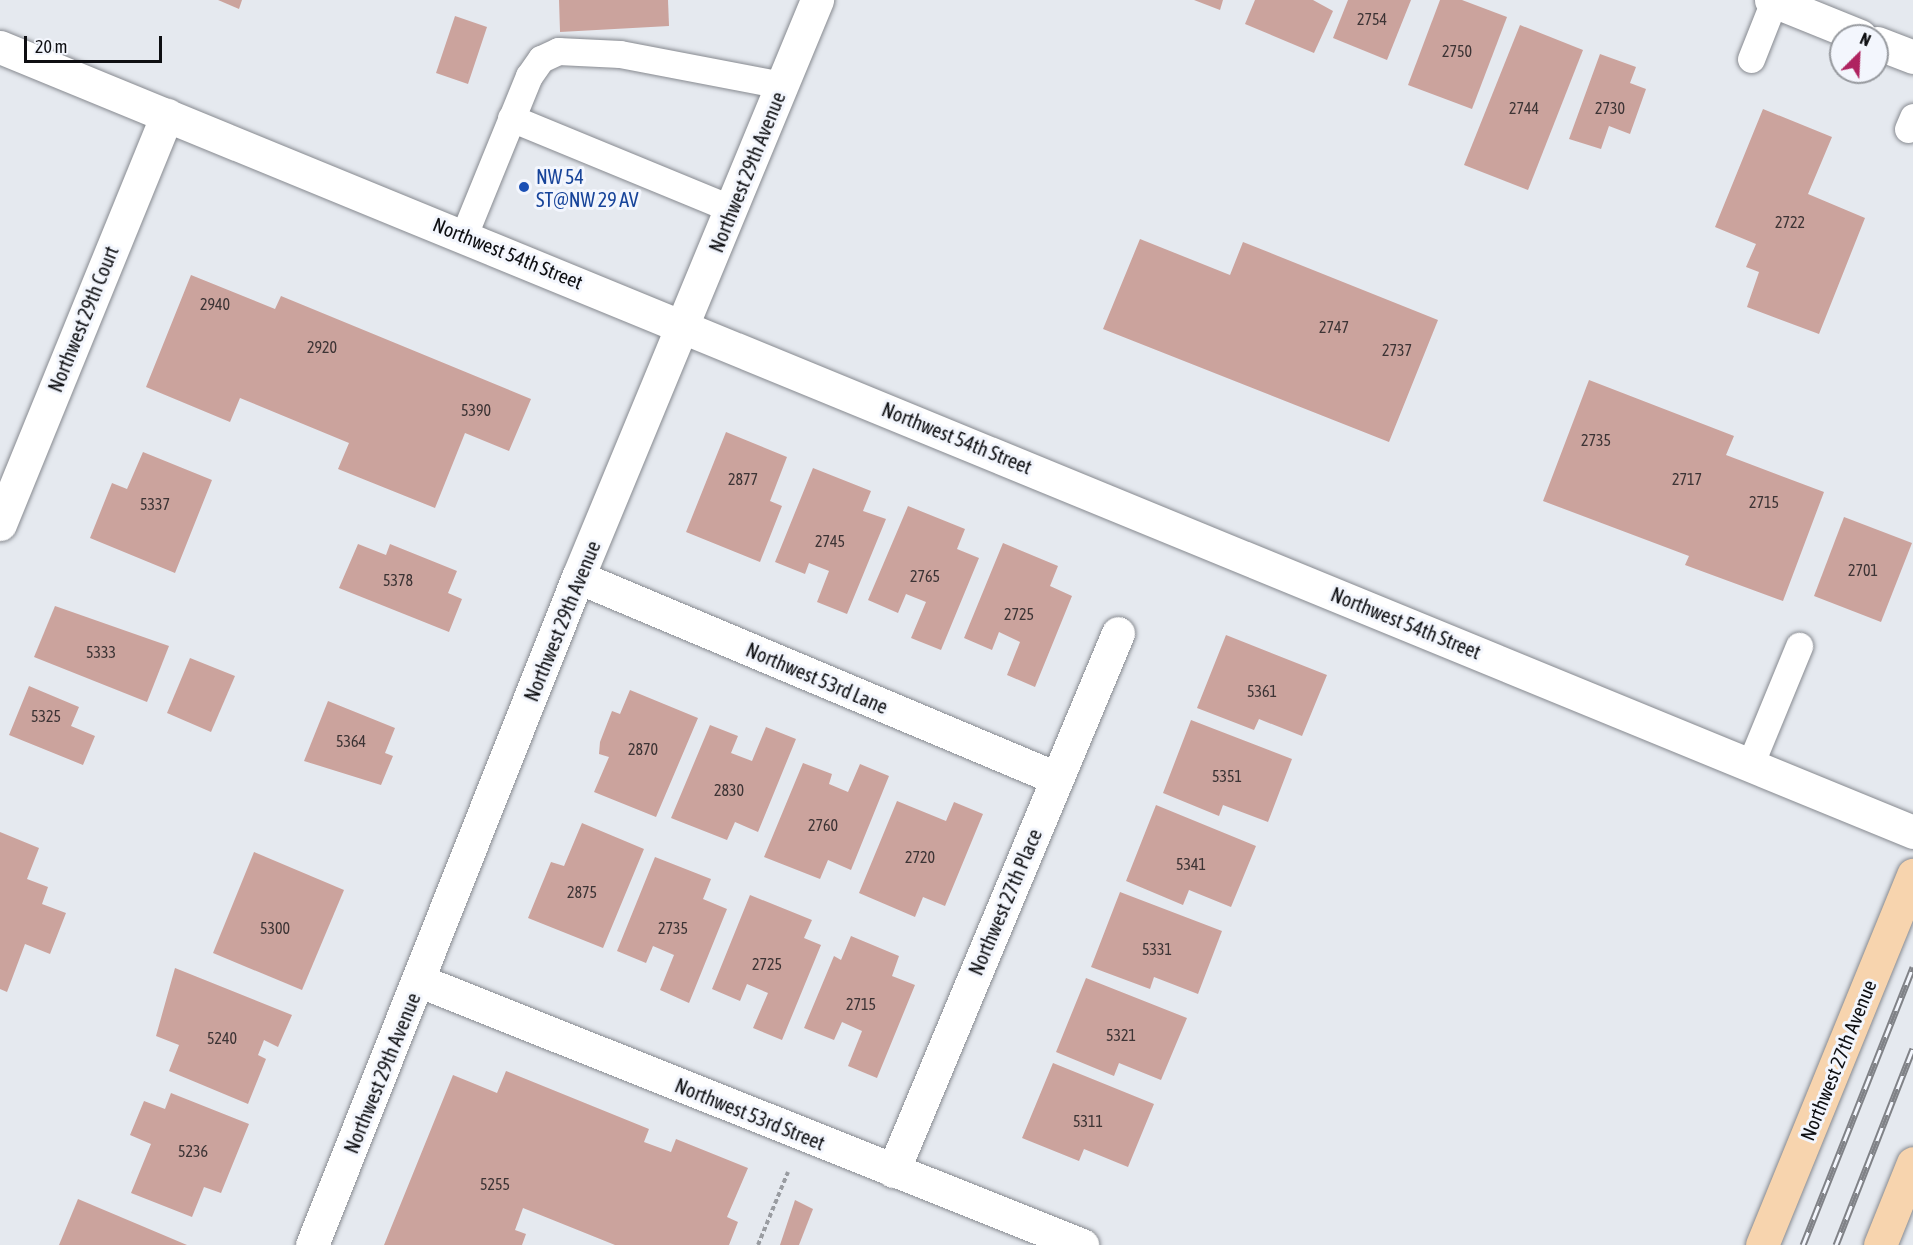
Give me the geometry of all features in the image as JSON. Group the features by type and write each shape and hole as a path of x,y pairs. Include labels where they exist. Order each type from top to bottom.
{"main road":[{"name":"Northwest 27th Avenue","path":"1762,1245 1913,875"},
{"path":"1880,1245 1913,1163"}],"street":[{"name":"Northwest 29th Avenue","path":"312,1245 420,981 578,577 817,0"},
{"path":"1772,1 1830,24"},
{"name":"Northwest 54th Street","path":"0,46 684,325 1913,832"},
{"path":"1889,48 1913,57"},
{"name":"Northwest 29th Court","path":"0,524 167,115"},
{"name":"Northwest 53rd Lane","path":"578,577 1056,778"},
{"name":"Northwest 27th Place","path":"893,1171 1118,633"},
{"name":"Northwest 53rd Street","path":"420,981 803,1136 1082,1245"}],"lane":[{"path":"1751,59 1772,1"},
{"path":"464,235 511,118 541,59 573,48 782,85"},
{"path":"511,118 732,209"},
{"path":"1750,765 1799,646"}],"path":[{"path":"758,1245 803,1136"}],"building":[{"path":"218,0 242,0 239,9"},
{"path":"559,0 668,0 669,26 560,32"},
{"path":"1194,0 1223,0 1220,10"},
{"path":"1255,0 1313,0 1333,11 1314,53 1245,24"},
{"path":"1348,0 1411,0 1387,60 1333,38"},
{"path":"1440,0 1462,0 1507,17 1472,109 1408,85"},
{"path":"455,16 487,27 468,84 436,73"},
{"path":"1520,25 1583,50 1528,190 1464,165"},
{"path":"1600,54 1636,67 1630,83 1646,89 1630,134 1609,126 1601,149 1569,139"},
{"path":"1763,109 1832,137 1808,194 1865,218 1819,334 1747,307 1759,272 1746,267 1756,244 1715,227"},
{"path":"1140,239 1230,275 1243,242 1438,320 1389,442 1103,329"},
{"path":"191,275 275,309 281,296 531,399 509,451 465,433 435,508 338,469 349,443 240,398 230,422 146,387"},
{"path":"1589,380 1734,436 1726,455 1824,492 1783,601 1685,565 1689,556 1543,501"},
{"path":"726,432 787,457 770,501 782,506 760,562 686,532"},
{"path":"143,452 212,480 175,573 90,538 112,483 127,489"},
{"path":"813,468 871,491 863,511 886,519 847,614 817,602 829,571 809,563 805,574 775,562"},
{"path":"908,506 965,529 957,549 979,558 941,650 911,638 926,602 906,594 898,613 868,600"},
{"path":"1844,517 1912,543 1881,622 1814,596"},
{"path":"1003,543 1058,566 1050,586 1072,596 1035,687 1007,675 1020,642 999,632 992,650 964,638"},
{"path":"358,544 386,555 390,544 457,571 448,593 462,599 449,632 339,588"},
{"path":"55,606 169,646 147,702 34,657"},
{"path":"1226,635 1327,675 1302,736 1259,719 1254,730 1197,708"},
{"path":"190,658 235,676 211,732 167,713"},
{"path":"29,686 79,707 71,726 95,736 83,765 9,735"},
{"path":"630,690 698,718 656,817 594,792 609,757 599,754 600,742 612,711 620,714"},
{"path":"328,701 395,728 385,753 393,756 381,785 304,761"},
{"path":"1191,720 1292,759 1268,822 1223,805 1219,816 1163,793"},
{"path":"710,725 738,736 731,753 752,761 766,727 796,739 758,832 735,822 727,840 671,818"},
{"path":"803,763 832,774 829,784 848,792 860,764 889,776 851,870 828,860 820,879 764,857"},
{"path":"897,801 946,821 954,802 983,814 945,906 923,897 915,917 859,893"},
{"path":"1156,805 1256,846 1231,907 1189,890 1183,905 1126,881"},
{"path":"582,823 644,849 603,948 528,918 551,862 564,866"},
{"path":"0,832 39,848 27,879 48,887 42,904 66,913 50,954 25,944 7,992 0,989"},
{"path":"254,852 344,890 302,990 213,953"},
{"path":"655,857 711,879 703,899 727,909 689,1003 660,990 674,955 653,946 646,963 617,951"},
{"path":"1120,892 1222,931 1198,994 1154,977 1150,989 1091,967"},
{"path":"750,895 812,920 804,938 821,945 782,1040 753,1028 768,993 747,984 740,1001 712,989"},
{"path":"851,936 899,956 892,976 915,985 877,1078 848,1066 862,1031 842,1022 834,1040 804,1028 834,956 841,960"},
{"path":"175,968 292,1015 278,1047 264,1040 258,1055 266,1059 248,1104 169,1071 179,1045 156,1036"},
{"path":"1086,978 1187,1018 1161,1080 1119,1063 1114,1076 1056,1052"},
{"path":"1053,1063 1154,1104 1128,1167 1084,1149 1079,1161 1022,1138"},
{"path":"506,1071 649,1129 644,1142 671,1152 676,1139 748,1168 727,1217 738,1222 729,1245 615,1245 523,1208 515,1230 526,1234 522,1245 384,1245 453,1075 497,1093"},
{"path":"171,1093 249,1124 221,1193 204,1187 192,1217 131,1193 151,1144 130,1135 144,1101 165,1109"},
{"path":"78,1199 187,1245 59,1245"},
{"path":"795,1200 813,1209 799,1245 780,1245"}],"railway":[{"path":"1803,1245 1913,967"},
{"path":"1836,1245 1913,1049"}],"place":[{"name":"NW 54 ST@NW 29 AV","path":"524,187"}]}
